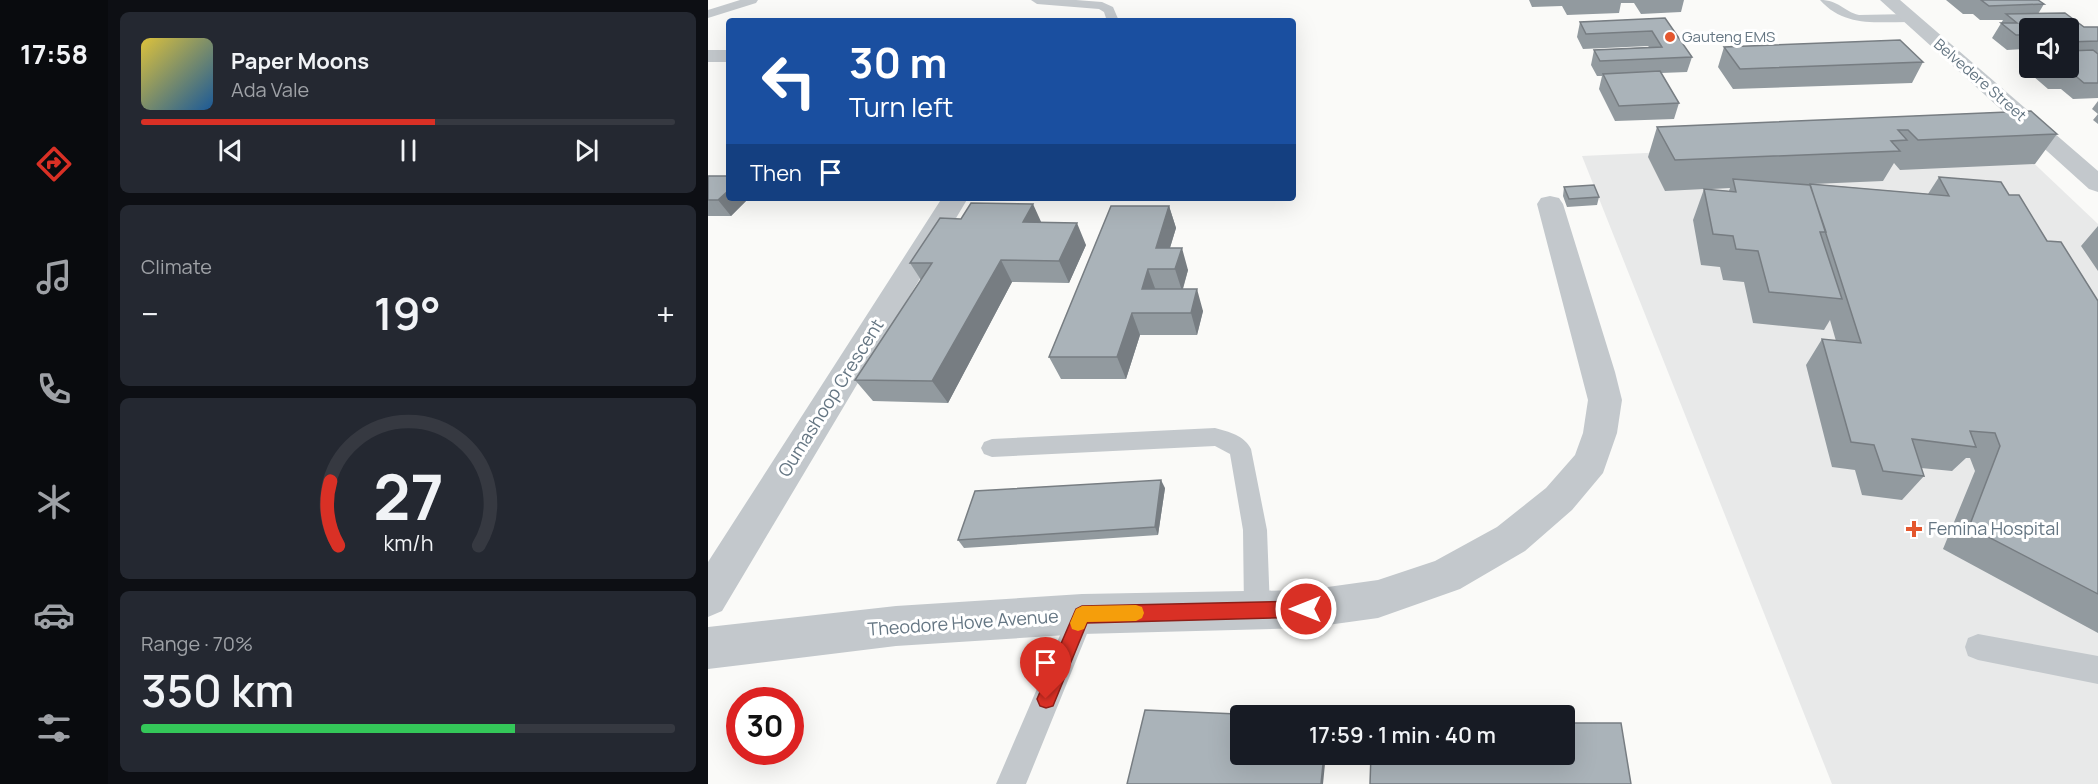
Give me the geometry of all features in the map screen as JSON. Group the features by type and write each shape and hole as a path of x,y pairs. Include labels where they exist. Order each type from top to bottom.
{"street":[{"name":"Belvedere Street","path":"1889,0 2098,184"},
{"path":"708,56 726,56"},
{"name":"Oumashoop Crescent","path":"708,598 953,201"},
{"name":"Theodore Hove Avenue","path":"708,648 896,626 1082,615 1306,609 1378,599 1446,576 1510,539 1559,499 1590,463 1600,433 1605,400 1594,348 1550,204"}],"lane":[{"path":"708,14 752,0"},
{"path":"1037,0 1102,6 1109,10 1112,18"},
{"path":"1826,0 1848,16 1859,19 1910,18"},
{"path":"993,448 1215,437 1229,441 1240,449 1255,531 1257,609"},
{"path":"1011,784 1082,615"},
{"path":"1978,648 2098,670"}],"shaded area":[{"name":"Femina Hospital","path":"2005,136 2098,224 2098,784 1832,784 1582,156"}],"building":[{"path":"1981,0 2038,0 2044,4 1989,6"},
{"path":"2065,13 2072,18 2019,18 2019,35 2016,35 2001,23 2017,23 2006,14"},
{"path":"1665,18 1692,57 1600,61 1594,50 1662,47 1652,31 1586,34 1580,22"},
{"path":"2079,23 2084,27 2098,27 2098,41 2079,42"},
{"path":"1900,40 1923,62 1740,69 1724,47"},
{"path":"2093,50 2098,54 2098,83 2084,83 2078,78 2079,51"},
{"path":"1660,71 1679,103 1619,106 1603,74"},
{"path":"2031,111 2057,134 1918,140 1908,130 1898,130 1907,140 1891,141 1900,151 1675,160 1657,127"},
{"path":"708,176 726,176 726,193 718,200 708,200"},
{"name":"Femina Hospital","path":"1939,177 2001,182 2009,195 2019,195 2047,241 2061,242 2098,301 2098,594 1969,527 2000,446 1995,433 1970,431 1976,447 1912,439 1924,476 1883,471 1874,445 1851,442 1822,339 1861,343 1810,184 1949,196"},
{"path":"1733,179 1810,185 1826,232 1820,232 1842,299 1769,292 1758,251 1736,249 1733,236 1713,234 1704,189 1736,192"},
{"path":"1594,185 1599,197 1569,199 1564,187"},
{"path":"971,203 1033,204 1023,222 1077,223 1059,261 1001,260 932,381 855,380 932,263 910,263 940,218 961,219"},
{"path":"1111,206 1169,206 1156,248 1182,248 1175,269 1148,269 1142,289 1197,289 1191,313 1132,313 1117,357 1049,357"},
{"path":"1161,480 1155,527 958,540 975,491"},
{"path":"1145,710 1230,714 1230,765 1323,765 1321,784 1127,784"},
{"path":"1575,723 1621,723 1631,784 1370,784 1371,765 1575,765"}],"slow traffic":[{"path":"1078,623 1082,615 1136,613"}],"place":[{"name":"Gauteng EMS","path":"1670,37"},
{"name":"Femina Hospital","path":"1914,529"}],"route":[{"path":"1046,699 1082,615 1306,609"}]}
